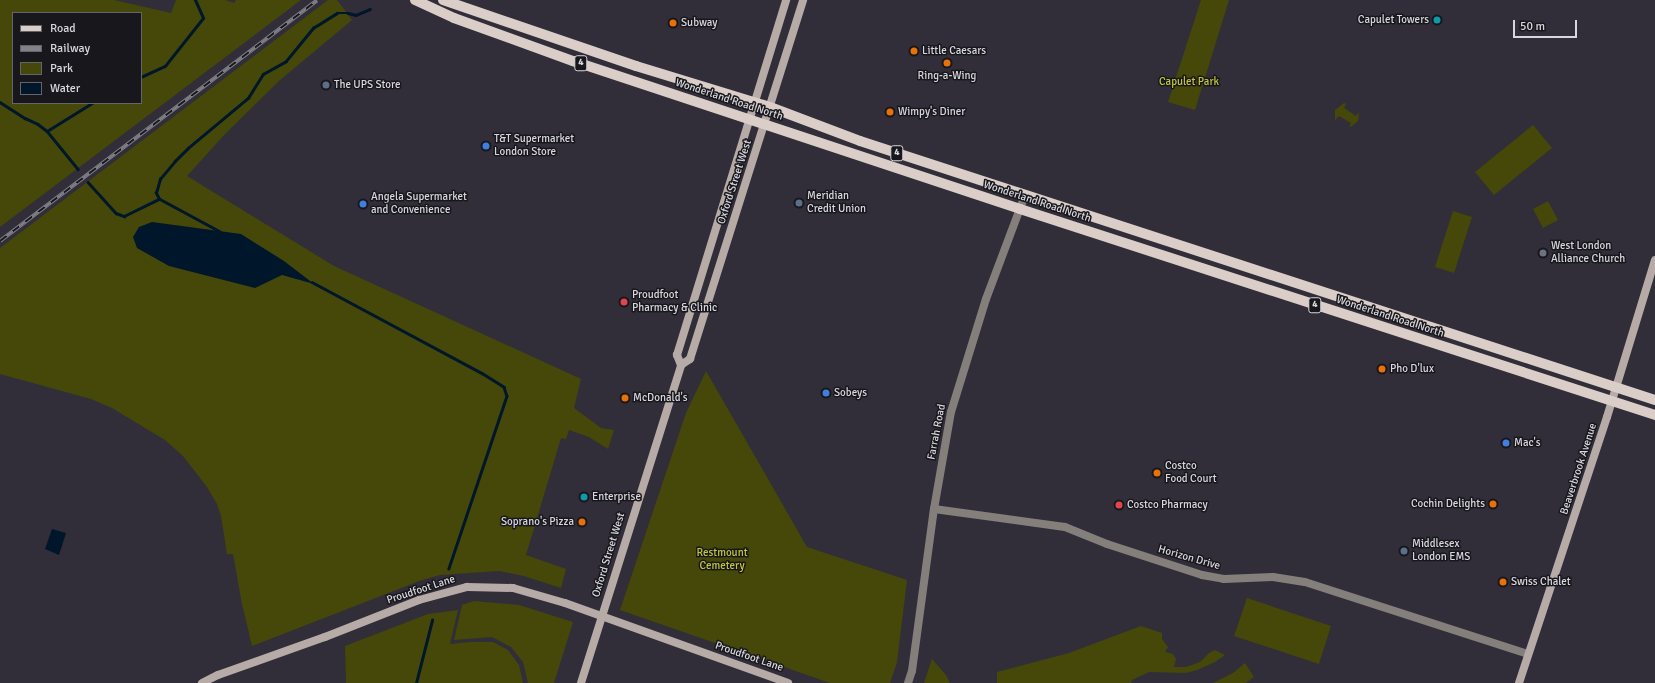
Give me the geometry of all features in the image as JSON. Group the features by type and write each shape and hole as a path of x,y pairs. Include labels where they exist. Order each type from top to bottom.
{"main road":[{"name":"Wonderland Road North","path":"415,0 454,18 559,56 1020,209 1655,415"},
{"name":"Wonderland Road North","path":"443,0 578,47 770,107 860,140 1025,195 1655,400"},
{"name":"Oxford Street West","path":"581,683 681,364 677,355 786,0"},
{"name":"Oxford Street West","path":"681,364 690,359 803,0"},
{"name":"Beaverbrook Avenue","path":"1519,683 1616,388 1655,260"},
{"name":"Proudfoot Lane","path":"202,683 218,675 325,637 419,600 467,587 513,588 565,603 788,683"}],"street":[{"name":"Farrah Road","path":"908,683 912,671 934,509 951,412 986,299 1025,195"},
{"name":"Horizon Drive","path":"934,509 1065,528 1202,575 1224,579 1273,577 1305,582 1528,654"}],"green space":[{"path":"0,0 114,0 171,13 176,0 225,0 234,3 236,0 301,0 0,227"},
{"path":"328,0 337,0 352,20 280,80 225,134 187,176 334,266 581,379 574,408 601,428 614,430 608,449 589,437 569,430 566,439 561,438 526,555 566,569 561,588 524,576 499,571 440,575 422,580 252,646 242,604 233,554 227,554 221,516 217,504 207,487 183,456 165,440 112,408 91,399 0,374 0,248"},
{"name":"Capulet Park","path":"1201,0 1229,0 1195,110 1168,102"},
{"path":"1344,103 1346,104 1344,108 1356,116 1359,112 1358,121 1349,127 1351,123 1339,116 1335,120 1335,110"},
{"path":"1533,125 1552,148 1494,195 1475,172"},
{"path":"1548,201 1558,220 1543,228 1533,209"},
{"path":"1453,211 1472,217 1454,273 1435,267"},
{"name":"Restmount Cemetery","path":"706,371 807,547 907,580 897,662 890,683 830,683 620,610 686,413"},
{"path":"1247,598 1331,626 1319,664 1234,636"},
{"path":"474,601 519,605 573,622 554,683 528,683 523,662 511,647 492,637 454,640 462,605"},
{"path":"458,610 450,644 493,642 508,650 519,665 523,683 346,683 345,646 428,614"},
{"path":"1141,626 1162,633 1162,639 1168,647 1165,652 1173,654 1176,659 1174,667 1186,667 1200,662 1209,653 1215,650 1225,655 1215,662 1197,670 1186,673 1149,672 1132,680 1131,683 997,683 997,672 1069,653"},
{"path":"932,659 946,675 950,683 924,683"},
{"path":"1245,663 1254,677 1246,683 1213,683 1233,673"}],"water":[{"path":"152,222 241,234 284,261 314,284 282,275 255,288 169,266 137,248 133,237 139,227"},
{"path":"52,529 66,533 59,555 45,549"}],"waterway":[{"path":"142,77 165,66 203,18 195,0"},
{"path":"220,232 159,199 156,193 160,179 188,148 248,98 263,74 286,61 313,28 337,13 356,15 370,9"},
{"path":"0,102 25,118 38,124 47,131 78,169"},
{"path":"47,131 90,104"},
{"path":"88,182 116,213 124,216 159,199"},
{"path":"312,282 482,373 504,387 507,396 449,568"},
{"path":"416,683 432,620"}],"railway":[{"path":"0,241 317,0"}],"place":[{"name":"Capulet Towers","path":"1437,20"},
{"name":"Subway","path":"673,23"},
{"name":"Little Caesars","path":"914,51"},
{"name":"Ring-a-Wing","path":"947,63"},
{"name":"The UPS Store","path":"326,85"},
{"name":"Wimpy's Diner","path":"890,112"},
{"name":"T&T Supermarket London Store","path":"486,146"},
{"name":"Meridian Credit Union","path":"799,203"},
{"name":"Angela Supermarket and Convenience","path":"363,204"},
{"name":"West London Alliance Church","path":"1543,253"},
{"name":"Proudfoot Pharmacy & Clinic","path":"624,302"},
{"name":"Pho D'lux","path":"1382,369"},
{"name":"Sobeys","path":"826,393"},
{"name":"McDonald's","path":"625,398"},
{"name":"Mac's","path":"1506,443"},
{"name":"Costco Food Court","path":"1157,473"},
{"name":"Enterprise","path":"584,497"},
{"name":"Cochin Delights","path":"1493,504"},
{"name":"Costco Pharmacy","path":"1119,505"},
{"name":"Soprano's Pizza","path":"582,522"},
{"name":"Middlesex London EMS","path":"1404,551"},
{"name":"Swiss Chalet","path":"1503,582"}]}
